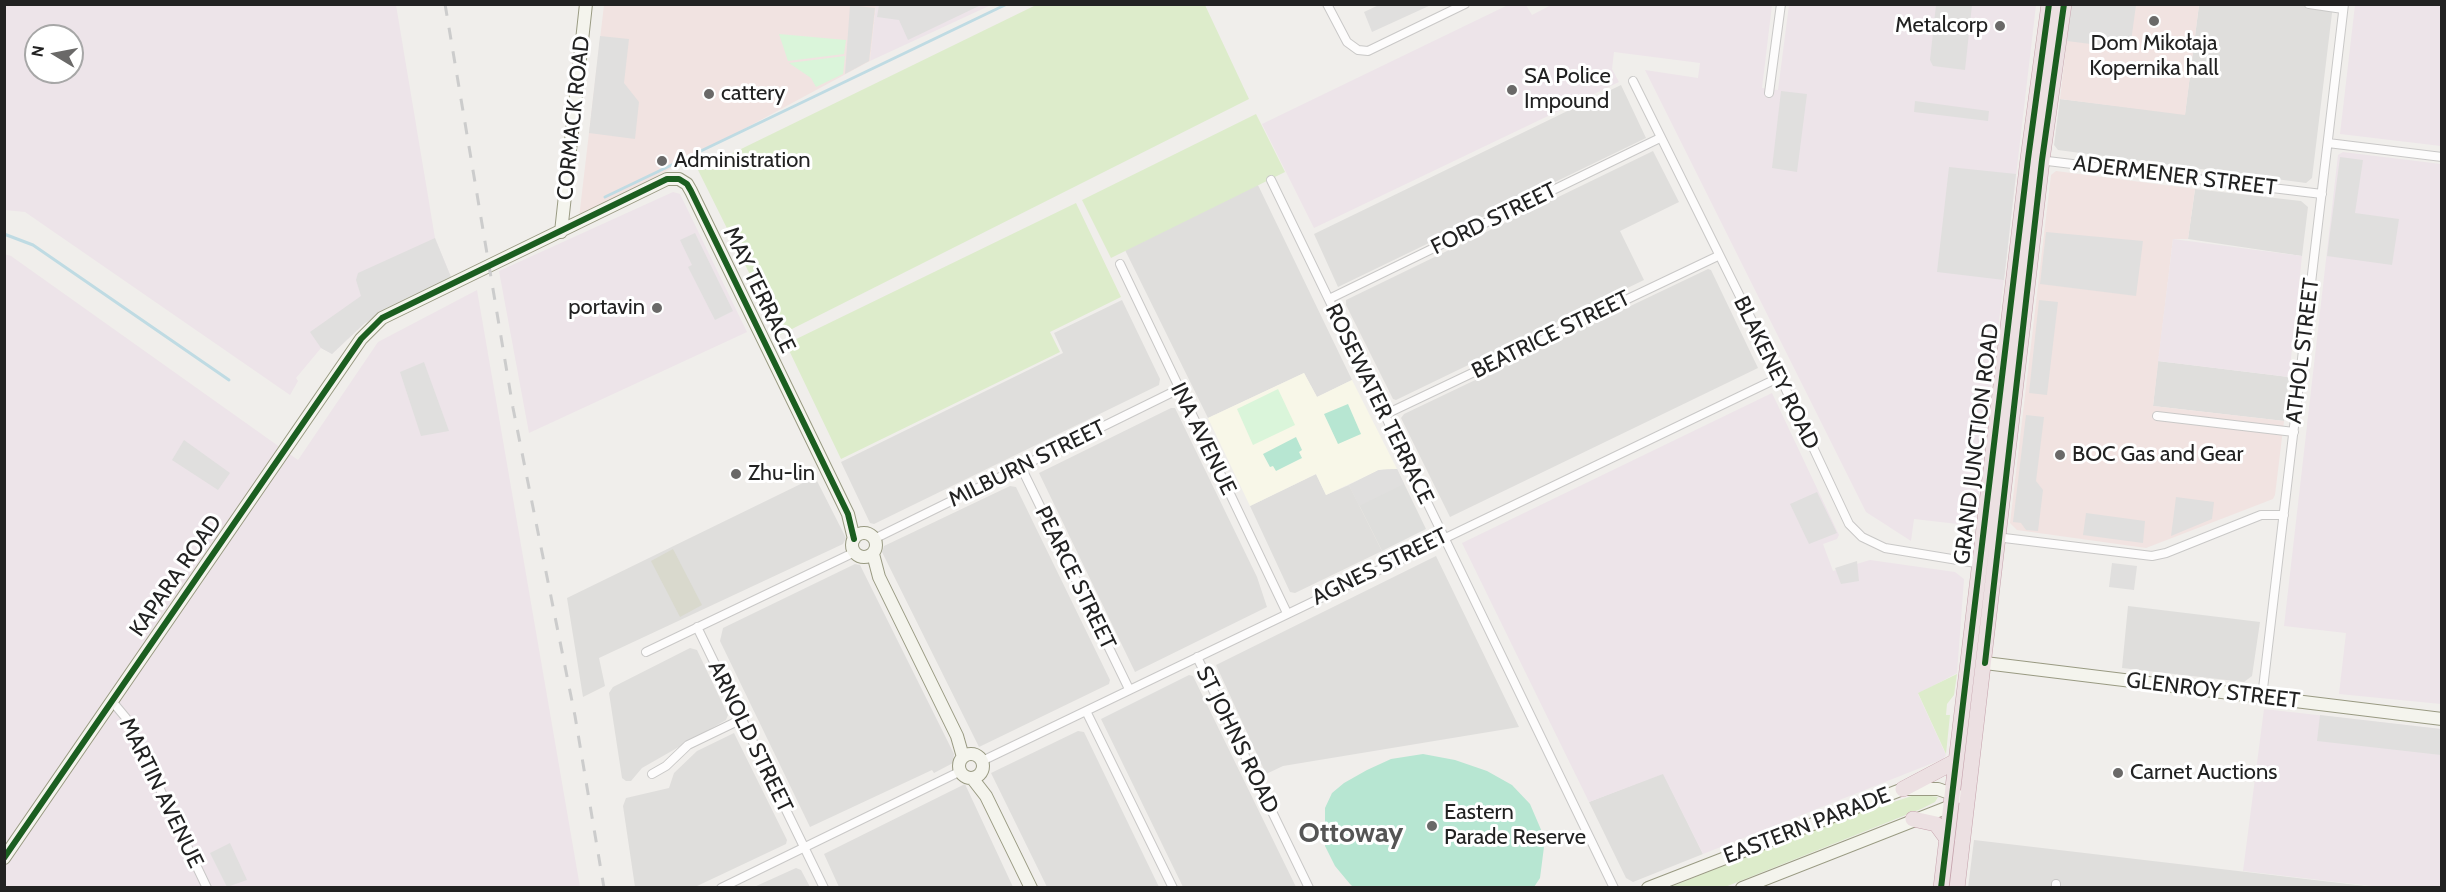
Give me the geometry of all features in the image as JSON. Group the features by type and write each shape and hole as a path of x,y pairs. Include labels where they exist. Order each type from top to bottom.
{"highway":[{"name":"GRAND JUNCTION ROAD","path":"1941,888 1980,564 2010,378 2035,160 2049,4"},
{"name":"GRAND JUNCTION ROAD","path":"2035,160 2064,4"},
{"name":"GRAND JUNCTION ROAD","path":"1957,888 1997,566 2010,378"},
{"path":"1903,789 1956,761"},
{"path":"1952,799 1968,800"},
{"path":"1913,819 1936,824 1947,839"}],"street":[{"name":"CORMACK ROAD","path":"561,232 586,4"},
{"path":"1327,4 1347,42 1358,50 1368,51 1466,4"},
{"path":"1769,93 1781,4"},
{"path":"2309,4 2344,7"},
{"name":"ATHOL STREET","path":"2262,697 2344,7"},
{"name":"BLAKENEY ROAD","path":"1633,81 1855,532 1870,541 1899,552 1997,566"},
{"name":"FORD STREET","path":"1329,299 1660,138"},
{"path":"2328,143 2442,157"},
{"name":"ADERMENER STREET","path":"2035,160 2322,194"},
{"name":"MAY TERRACE","path":"561,232 667,179 679,179 687,183 848,514 854,539 852,546 864,554"},
{"name":"ROSEWATER TERRACE","path":"1271,180 1614,888"},
{"name":"KAPARA ROAD","path":"4,858 361,339 382,318 561,232"},
{"name":"BEATRICE STREET","path":"1384,415 1718,256"},
{"name":"INA AVENUE","path":"1120,264 1287,613"},
{"name":"AGNES STREET","path":"804,847 974,770 1129,689 1780,376"},
{"name":"MILBURN STREET","path":"870,536 1021,466 1179,388"},
{"path":"2157,416 2294,432"},
{"name":"PEARCE STREET","path":"1021,466 1129,689"},
{"name":"MAY TERRACE","path":"848,514 870,536"},
{"path":"1984,536 2152,556 2166,553 2261,515 2284,515"},
{"path":"646,652 697,627 864,554 876,546 870,536 854,539"},
{"path":"864,554 879,577 967,756"},
{"name":"ARNOLD STREET","path":"697,627 824,888"},
{"name":"ST JOHNS ROAD","path":"1197,657 1309,888"},
{"name":"GLENROY STREET","path":"1985,663 2442,718"},
{"name":"MARTIN AVENUE","path":"111,700 126,718 207,888"},
{"path":"1086,711 1173,888"},
{"path":"652,774 666,766 688,745 742,719"},
{"path":"974,770 959,764 967,756 978,756 974,770 1031,888"},
{"name":"EASTERN PARADE","path":"1648,888 1903,789 1938,789 1952,799 1913,819 1742,888"},
{"path":"721,888 804,847"}],"shaded area":[{"path":"879,4 981,5 908,40 899,20 877,17"},
{"path":"1381,4 1431,5 1372,32 1364,12"},
{"path":"1553,4 1772,5 1762,88 1778,90 1789,5 2036,5 1975,526 1914,519 1911,541 1866,512 1645,70 1698,78 1700,63 1614,52 1612,69 1619,82 1314,228 1262,124 1508,5 1526,5 1532,15"},
{"path":"5,5 396,5 435,238 451,277 365,323 332,354 321,348 296,378 298,381 290,395 25,212 5,210"},
{"path":"604,5 876,5 870,61 579,218"},
{"path":"850,5 875,8 869,61 845,74"},
{"path":"876,5 991,5 870,61"},
{"path":"1936,5 1972,5 1965,70 1933,66 1930,60"},
{"path":"2071,5 2199,5 2185,115 2060,99"},
{"path":"2071,5 2136,5 2130,49 2067,41"},
{"path":"2199,5 2333,5 2312,178 2306,183 2058,150 2054,145 2060,99 2185,114"},
{"path":"2355,5 2441,5 2441,146 2340,134"},
{"path":"600,36 629,39 624,83 639,102 635,139 589,133"},
{"path":"1621,85 1646,138 1338,287 1314,234"},
{"path":"1781,91 1807,94 1797,172 1772,168"},
{"path":"1915,101 1989,111 1988,121 1914,112"},
{"path":"1653,151 1679,202 1620,231 1644,280 1396,400 1393,399 1346,305 1346,300"},
{"path":"2343,152 2441,164 2441,704 2339,694 2346,633 2284,626 2338,155"},
{"path":"2340,157 2363,160 2355,213 2399,219 2392,265 2327,256"},
{"path":"1949,167 2016,174 2004,280 1937,272"},
{"path":"2056,171 2195,189 2188,239 2173,239 2153,406 2284,421 2273,499 2146,548 2017,530 2010,523 2051,175"},
{"path":"1257,183 1352,380 1317,397 1304,373 1208,418 1125,250"},
{"path":"2195,189 2301,201 2308,207 2302,256 2188,239"},
{"path":"673,192 680,194 747,332 529,433 499,271"},
{"path":"2046,232 2143,241 2136,296 2040,284"},
{"path":"695,233 733,311 715,320 688,267 692,265 680,240"},
{"path":"435,238 451,277 365,323 332,354 321,348 310,332 361,296 356,280 358,273"},
{"path":"2173,239 2302,256 2289,377 2158,361"},
{"path":"4,254 11,256 298,460 378,342 477,290 580,887 5,887"},
{"path":"1708,269 1711,270 1758,368 1450,517 1401,418 1404,414"},
{"path":"1122,300 1160,379 1159,385 874,524 870,523 841,462 1063,353 1054,333"},
{"path":"2039,300 2058,302 2047,395 2029,393"},
{"path":"2158,361 2289,377 2284,421 2153,406"},
{"path":"424,362 449,431 421,436 400,372"},
{"path":"1304,373 1317,397 1352,380 1397,469 1379,470 1326,495 1316,474 1250,506 1208,418"},
{"path":"1772,393 1839,535 1837,539 1823,544 1833,571 1870,560 1955,572 1964,579 1957,673 1918,694 1946,755 1943,759 1703,854 1663,774 1589,802 1462,543"},
{"path":"1175,408 1257,577 1267,607 1135,672 1039,473"},
{"path":"2026,415 2044,417 2036,481 2043,490 2038,531 2026,530 2021,523 2013,522"},
{"path":"184,440 230,473 218,490 172,460"},
{"path":"1397,469 1426,529 1382,551 1349,485 1379,470"},
{"path":"1397,469 1404,484 1359,506 1349,485 1379,470"},
{"path":"1316,474 1326,495 1349,485 1382,551 1295,593 1290,592 1250,506"},
{"path":"815,477 846,538 843,544 599,658 605,686 583,697 567,598"},
{"path":"1010,486 1016,487 1110,680 1109,684 979,747 882,552 884,546"},
{"path":"1817,492 1837,533 1809,544 1790,504"},
{"path":"2176,497 2214,502 2212,519 2171,536"},
{"path":"2086,513 2145,521 2143,543 2083,535"},
{"path":"673,549 702,605 680,617 651,561"},
{"path":"1436,556 1519,727 1283,766 1266,774 1216,665"},
{"path":"1857,561 1859,581 1841,584 1835,568"},
{"path":"2112,563 2137,566 2134,590 2109,587"},
{"path":"855,564 860,565 954,754 953,763 934,773 932,770 810,827 720,641 723,628"},
{"path":"2128,606 2260,622 2252,676 2244,682 2122,668"},
{"path":"690,648 697,650 728,715 726,720 642,768 631,781 626,781 622,778 609,693 613,687"},
{"path":"1189,675 1193,676 1296,887 1183,887 1101,719"},
{"path":"2264,709 2441,729 2441,887 2380,887 2243,871"},
{"path":"2320,715 2441,729 2441,755 2317,741"},
{"path":"1078,731 1084,732 1159,887 1047,887 991,773"},
{"path":"734,733 787,840 786,844 695,887 635,887 623,806 626,798 669,788 674,773 697,751"},
{"path":"1663,773 1703,854 1633,882 1626,878 1589,802"},
{"path":"965,784 1013,887 839,887 824,854"},
{"path":"1974,840 2374,887 1968,888"},
{"path":"230,843 247,880 227,887 210,853"},
{"path":"796,868 801,870 810,887 754,887"}],"green space":[{"path":"1036,5 1205,5 1249,99 780,335 698,170"},
{"path":"779,34 846,40 844,54 788,61"},
{"path":"845,56 843,74 816,87 811,78 789,63"},
{"path":"1256,114 1285,172 1111,258 1082,200"},
{"path":"1076,203 1121,297 1050,332 1060,352 841,459 786,344"},
{"path":"1278,389 1295,425 1253,445 1237,409"},
{"path":"1348,404 1361,434 1338,444 1324,414"},
{"path":"1296,437 1302,450 1299,452 1302,458 1276,471 1273,466 1270,467 1263,454"},
{"path":"1957,674 1954,695 1947,704 1946,715 1950,715 1946,754 1918,693"},
{"name":"Eastern Parade Reserve","path":"1423,754 1455,760 1487,771 1512,785 1530,804 1545,839 1540,878 1534,887 1354,888 1350,884 1335,866 1325,846 1325,808 1332,793 1344,783 1391,759"},
{"path":"1918,794 1938,797 1935,802 1921,809 1725,887 1668,888 1835,821"}],"waterway":[{"path":"605,197 1007,4"},
{"path":"4,234 33,245 229,380"}],"railway":[{"path":"445,4 513,408 575,716 604,888"}],"cycle path":[{"path":"1941,888 2028,159 2049,4"},
{"path":"1985,663 2042,160 2064,4"},
{"path":"4,858 361,339 382,318 667,179 679,179 687,184 691,191 848,514 854,539"}],"place":[{"name":"Dom Mikołaja Kopernika hall","path":"2154,21"},
{"name":"Metalcorp","path":"2000,26"},
{"name":"SA Police Impound","path":"1512,90"},
{"name":"cattery","path":"709,94"},
{"name":"Administration","path":"662,161"},
{"name":"portavin","path":"657,308"},
{"name":"BOC Gas and Gear","path":"2060,455"},
{"name":"Zhu-lin","path":"736,474"},
{"name":"Carnet Auctions","path":"2118,773"},
{"name":"Eastern Parade Reserve","path":"1432,826"}],"district":[{"name":"Ottoway","path":"1351,834"}]}
